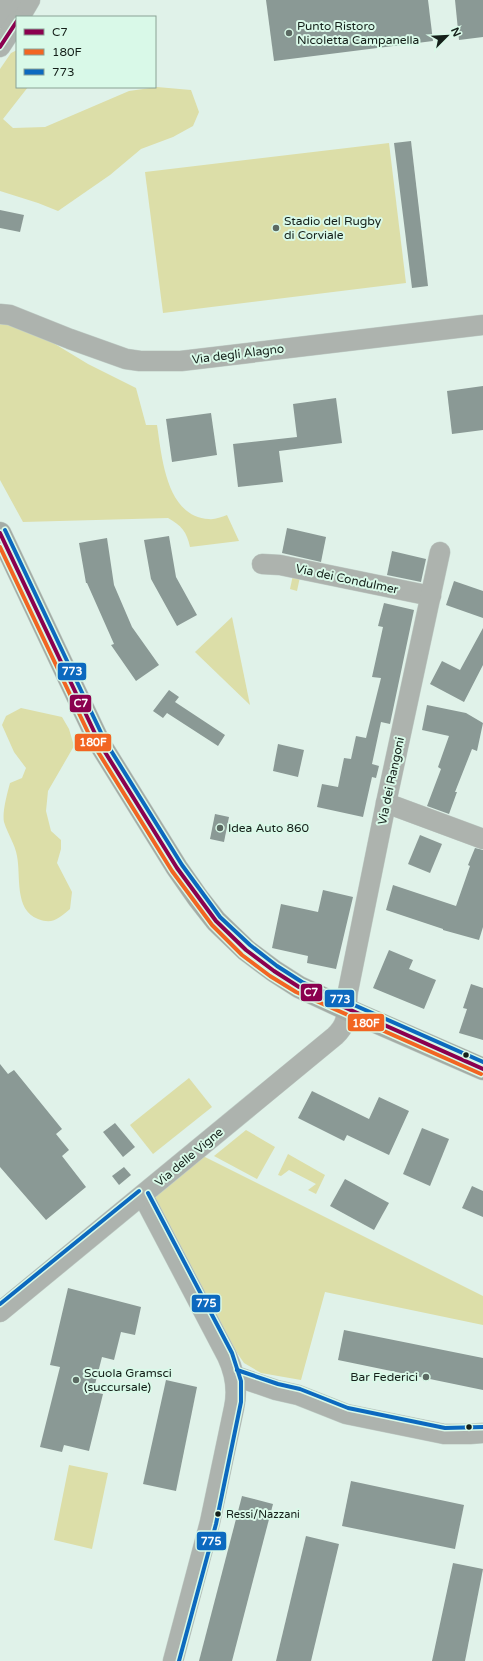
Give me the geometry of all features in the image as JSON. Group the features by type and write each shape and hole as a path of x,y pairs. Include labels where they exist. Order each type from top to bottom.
{"main road":[{"path":"0,533 98,739 157,837 198,898 233,939 262,963 299,987 483,1069"}],"street":[{"path":"0,18 11,0"},
{"path":"21,16 30,0"},
{"path":"0,47 16,23"},
{"name":"Via degli Alagno","path":"0,314 10,316 126,358 140,361 181,361 483,325"},
{"name":"Via dei Rangoni","path":"348,1010 348,991 386,803 440,552"},
{"name":"Via dei Condulmer","path":"262,564 280,565 431,596"},
{"path":"386,803 483,839"},
{"name":"Via delle Vigne","path":"0,1312 143,1196 335,1036 344,1027 348,1010"},
{"path":"143,1196 222,1345 235,1376 236,1398 218,1490 173,1661"},
{"path":"235,1376 276,1390 298,1395 346,1414 444,1434 483,1433"}],"green space":[{"path":"16,50 16,88 27,88 3,119 13,128 45,127 129,91 157,87 191,90 199,112 193,126 173,137 141,149 110,175 58,211 0,191 0,69 11,53"},
{"name":"Stadio del Rugby di Corviale","path":"389,143 406,283 163,313 145,172"},
{"path":"0,321 17,321 88,364 136,388 146,425 157,425 164,468 175,497 183,508 195,516 211,519 227,515 239,541 190,547 183,530 168,518 23,522 0,480"},
{"path":"293,575 300,577 297,591 290,589"},
{"path":"232,617 250,705 195,652"},
{"path":"21,708 62,717 69,729 74,746 48,791 46,811 51,831 61,840 61,849 57,863 72,892 70,909 56,920 52,921 43,921 38,919 30,915 25,908 20,892 16,852 4,822 4,809 10,783 22,778 26,768 14,752 2,725 6,716"},
{"path":"189,1078 212,1107 153,1154 130,1125"},
{"path":"246,1130 275,1147 257,1179 214,1156"},
{"path":"288,1154 325,1175 316,1194 308,1190 316,1184 289,1170 281,1176 278,1175"},
{"path":"203,1156 483,1296 483,1325 325,1292 301,1380 261,1373 244,1363 231,1344 154,1199 158,1190"},
{"path":"69,1465 108,1473 92,1549 54,1540"}],"building":[{"path":"266,0 428,0 433,41 274,61"},
{"path":"455,0 483,0 483,37 459,40"},
{"path":"411,141 428,286 412,288 394,143"},
{"path":"0,210 24,215 20,232 0,228"},
{"path":"483,386 483,430 452,434 447,391"},
{"path":"336,398 342,443 279,451 283,482 238,487 233,444 297,437 293,404"},
{"path":"211,413 217,455 172,462 166,419"},
{"path":"287,528 326,537 321,562 282,553"},
{"path":"169,536 176,577 197,615 177,626 151,579 144,540"},
{"path":"107,538 114,585 132,627 159,665 136,681 111,645 114,644 86,583 79,543"},
{"path":"392,551 426,559 421,582 387,575"},
{"path":"454,581 483,591 483,618 446,605"},
{"path":"384,603 414,610 390,724 381,722 372,764 379,766 376,778 372,777 363,817 317,807 322,784 338,787 344,758 351,759 356,736 366,738 381,678 372,677 383,627 378,626"},
{"path":"483,628 483,665 464,702 430,684 442,661 460,670"},
{"path":"169,690 179,697 175,702 225,735 218,746 167,713 163,718 153,711"},
{"path":"427,705 466,713 483,723 477,751 472,749 455,792 457,792 449,814 427,806 441,769 438,767 449,736 422,730"},
{"path":"278,744 304,750 298,777 273,771"},
{"name":"Idea Auto 860","path":"215,814 229,817 224,842 210,839"},
{"path":"420,835 442,844 430,873 408,864"},
{"path":"475,848 483,850 483,927 479,940 443,930 386,910 393,885 456,906 470,866 468,865"},
{"path":"323,890 353,897 336,969 307,963 308,956 272,948 281,904 318,912"},
{"path":"389,950 413,960 409,969 436,980 424,1009 373,988"},
{"path":"471,984 483,988 483,1040 459,1033 467,1009 463,1008"},
{"path":"0,1064 8,1074 14,1070 62,1129 56,1134 69,1150 62,1156 86,1187 46,1220 0,1167"},
{"path":"312,1091 369,1119 379,1097 409,1111 389,1155 347,1135 344,1141 298,1118"},
{"path":"115,1123 135,1147 123,1157 103,1132"},
{"path":"422,1128 449,1139 430,1186 403,1174"},
{"path":"124,1167 131,1175 119,1185 112,1176"},
{"path":"345,1179 389,1203 374,1230 330,1206"},
{"path":"472,1186 483,1191 483,1217 462,1208"},
{"name":"Scuola Gramsci (succursale)","path":"68,1288 141,1307 135,1335 121,1332 114,1360 102,1357 93,1392 103,1394 89,1451 64,1445 62,1452 40,1447 60,1367 50,1365"},
{"path":"344,1330 483,1358 483,1390 338,1360"},
{"path":"166,1380 197,1387 176,1491 143,1484"},
{"path":"351,1481 464,1505 455,1549 342,1526"},
{"path":"242,1496 273,1504 232,1661 199,1661"},
{"path":"306,1536 339,1544 311,1661 276,1661"},
{"path":"453,1563 483,1569 465,1661 432,1661"}],"transit line":[{"name":"C7","path":"0,47 16,23"},
{"name":"773","path":"5,530 105,741 182,865 220,917 250,945 277,966 302,982 483,1062"},
{"name":"C7","path":"0,533 100,744 177,868 216,921 246,950 299,987 483,1069"},
{"name":"180F","path":"0,547 95,747 172,871 212,925 242,955 270,976 296,992 481,1074"},
{"name":"775","path":"0,1304 139,1191"},
{"name":"775","path":"148,1193 232,1353 241,1381 241,1402 216,1524 179,1661"},
{"name":"775","path":"237,1370 278,1384 300,1389 348,1408 445,1428 483,1427"}],"place":[{"name":"Punto Ristoro Nicoletta Campanella","path":"289,33"},
{"name":"Stadio del Rugby di Corviale","path":"276,228"},
{"name":"Idea Auto 860","path":"220,828"},
{"name":"Bar Federici","path":"426,1377"},
{"name":"Scuola Gramsci (succursale)","path":"76,1380"},
{"name":"Ressi/Nazzani","path":"218,1514"}]}
